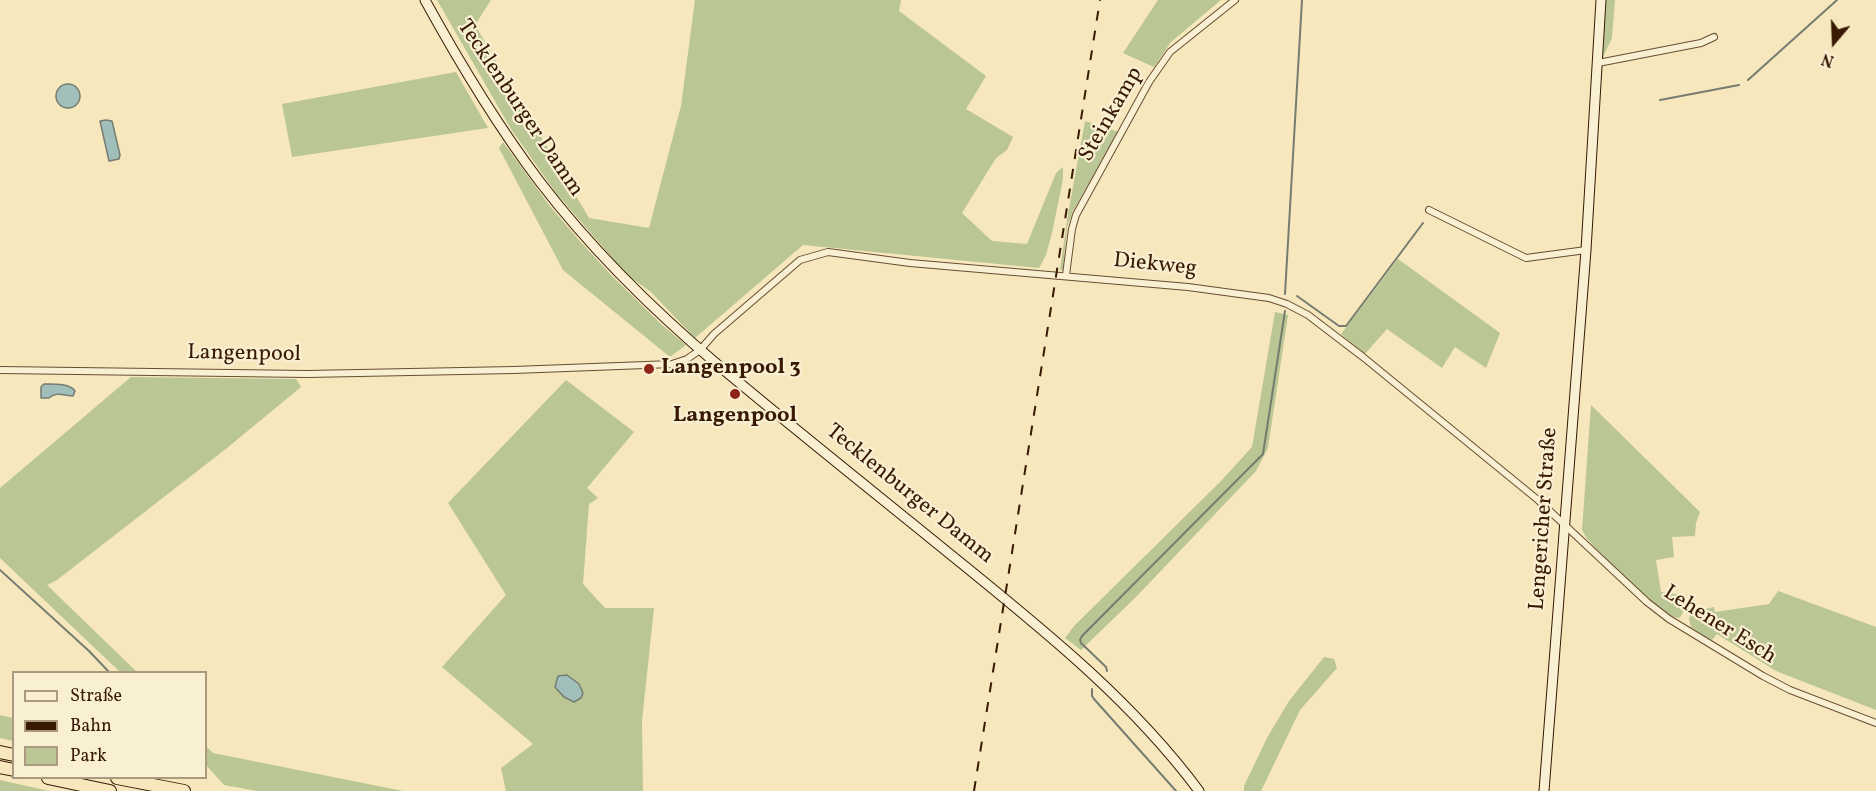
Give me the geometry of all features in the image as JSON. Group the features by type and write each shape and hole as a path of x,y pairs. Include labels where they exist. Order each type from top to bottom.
{"highway":[{"path":"57,779 110,791"},
{"path":"127,779 184,791"}],"main road":[{"name":"Tecklenburger Damm","path":"425,0 492,112 540,181 576,226 616,270 700,350 1049,635 1115,694 1149,730 1199,791"},
{"name":"Lengericher Straße","path":"1544,791 1586,250 1601,0"}],"street":[{"name":"Steinkamp","path":"1066,275 1076,215 1149,82 1170,52 1235,0"},
{"path":"1598,63 1701,43 1714,38"},
{"path":"1429,210 1526,258 1586,250"},
{"name":"Diekweg","path":"700,350 714,333 794,264 828,252 910,263 1066,275 1269,298 1308,315 1329,330 1538,500 1564,524"},
{"name":"Langenpool","path":"0,370 307,374 514,370 672,364 687,359 700,350"},
{"name":"Lehener Esch","path":"1564,524 1647,602 1670,619 1790,690 1876,723"}],"green space":[{"path":"437,0 491,0 475,25 589,218 649,228 681,106 695,0 901,0 899,11 986,76 966,109 1013,137 1007,150 996,158 962,213 992,241 1027,244 1056,173 1063,167 1063,179 1046,255 1039,268 803,245 695,338 651,292 627,275 556,193 511,129"},
{"path":"1158,0 1221,0 1171,42 1154,67 1123,53"},
{"path":"1604,0 1615,0 1612,38 1603,57 1601,55"},
{"path":"456,72 488,128 292,157 282,104"},
{"path":"1085,121 1119,132 1073,211 1067,227 1063,270 1060,270 1068,214"},
{"path":"503,142 549,205 577,238 612,276 686,345 670,357 563,270 499,148"},
{"path":"1398,259 1500,333 1486,368 1455,347 1442,368 1387,329 1364,355 1341,334"},
{"path":"1275,312 1288,315 1268,448 1256,471 1136,597 1081,650 1065,638 1074,626 1221,481 1252,447"},
{"path":"131,377 296,379 301,387 227,448 57,580 47,585 136,671 119,671 0,558 0,488"},
{"path":"566,380 634,432 587,488 598,498 589,504 583,584 605,608 654,608 642,721 643,791 506,791 501,768 533,744 442,667 506,595 448,503"},
{"path":"1591,405 1700,512 1695,536 1672,537 1674,557 1656,560 1661,592 1685,595 1685,607 1679,618 1670,616 1646,597 1587,539 1582,530"},
{"path":"1778,591 1876,627 1876,710 1776,671 1717,634 1711,641 1691,627 1689,620 1691,609 1714,607 1715,612 1769,604"},
{"path":"1324,657 1334,659 1337,668 1300,710 1261,791 1244,791 1244,786 1267,738 1289,701"},
{"path":"0,715 12,718 12,741 0,738"},
{"path":"207,747 213,753 403,791 257,791 224,785 207,766"},
{"path":"0,780 49,791 0,791"}],"water":[{"path":"68,84 77,87 80,96 77,105 68,108 59,105 56,96 59,87"},
{"path":"100,121 112,121 120,155 119,159 109,161"},
{"path":"44,384 65,385 75,391 73,396 58,394 49,398 41,398 41,387"},
{"path":"567,675 579,684 583,693 581,698 574,702 564,697 555,687 558,676"}],"waterway":[{"path":"1285,294 1302,0"},
{"path":"1748,80 1837,0"},
{"path":"1660,100 1739,85"},
{"path":"1297,296 1339,326 1346,326 1423,223"},
{"path":"1107,671 1106,667 1081,643 1082,636 1263,454 1285,311"},
{"path":"0,570 108,671"},
{"path":"1092,689 1094,699 1176,791"}],"railway":[{"path":"974,791 1100,0"}],"place":[{"name":"Langenpool 3","path":"649,369"},
{"name":"Langenpool","path":"735,394"}]}
